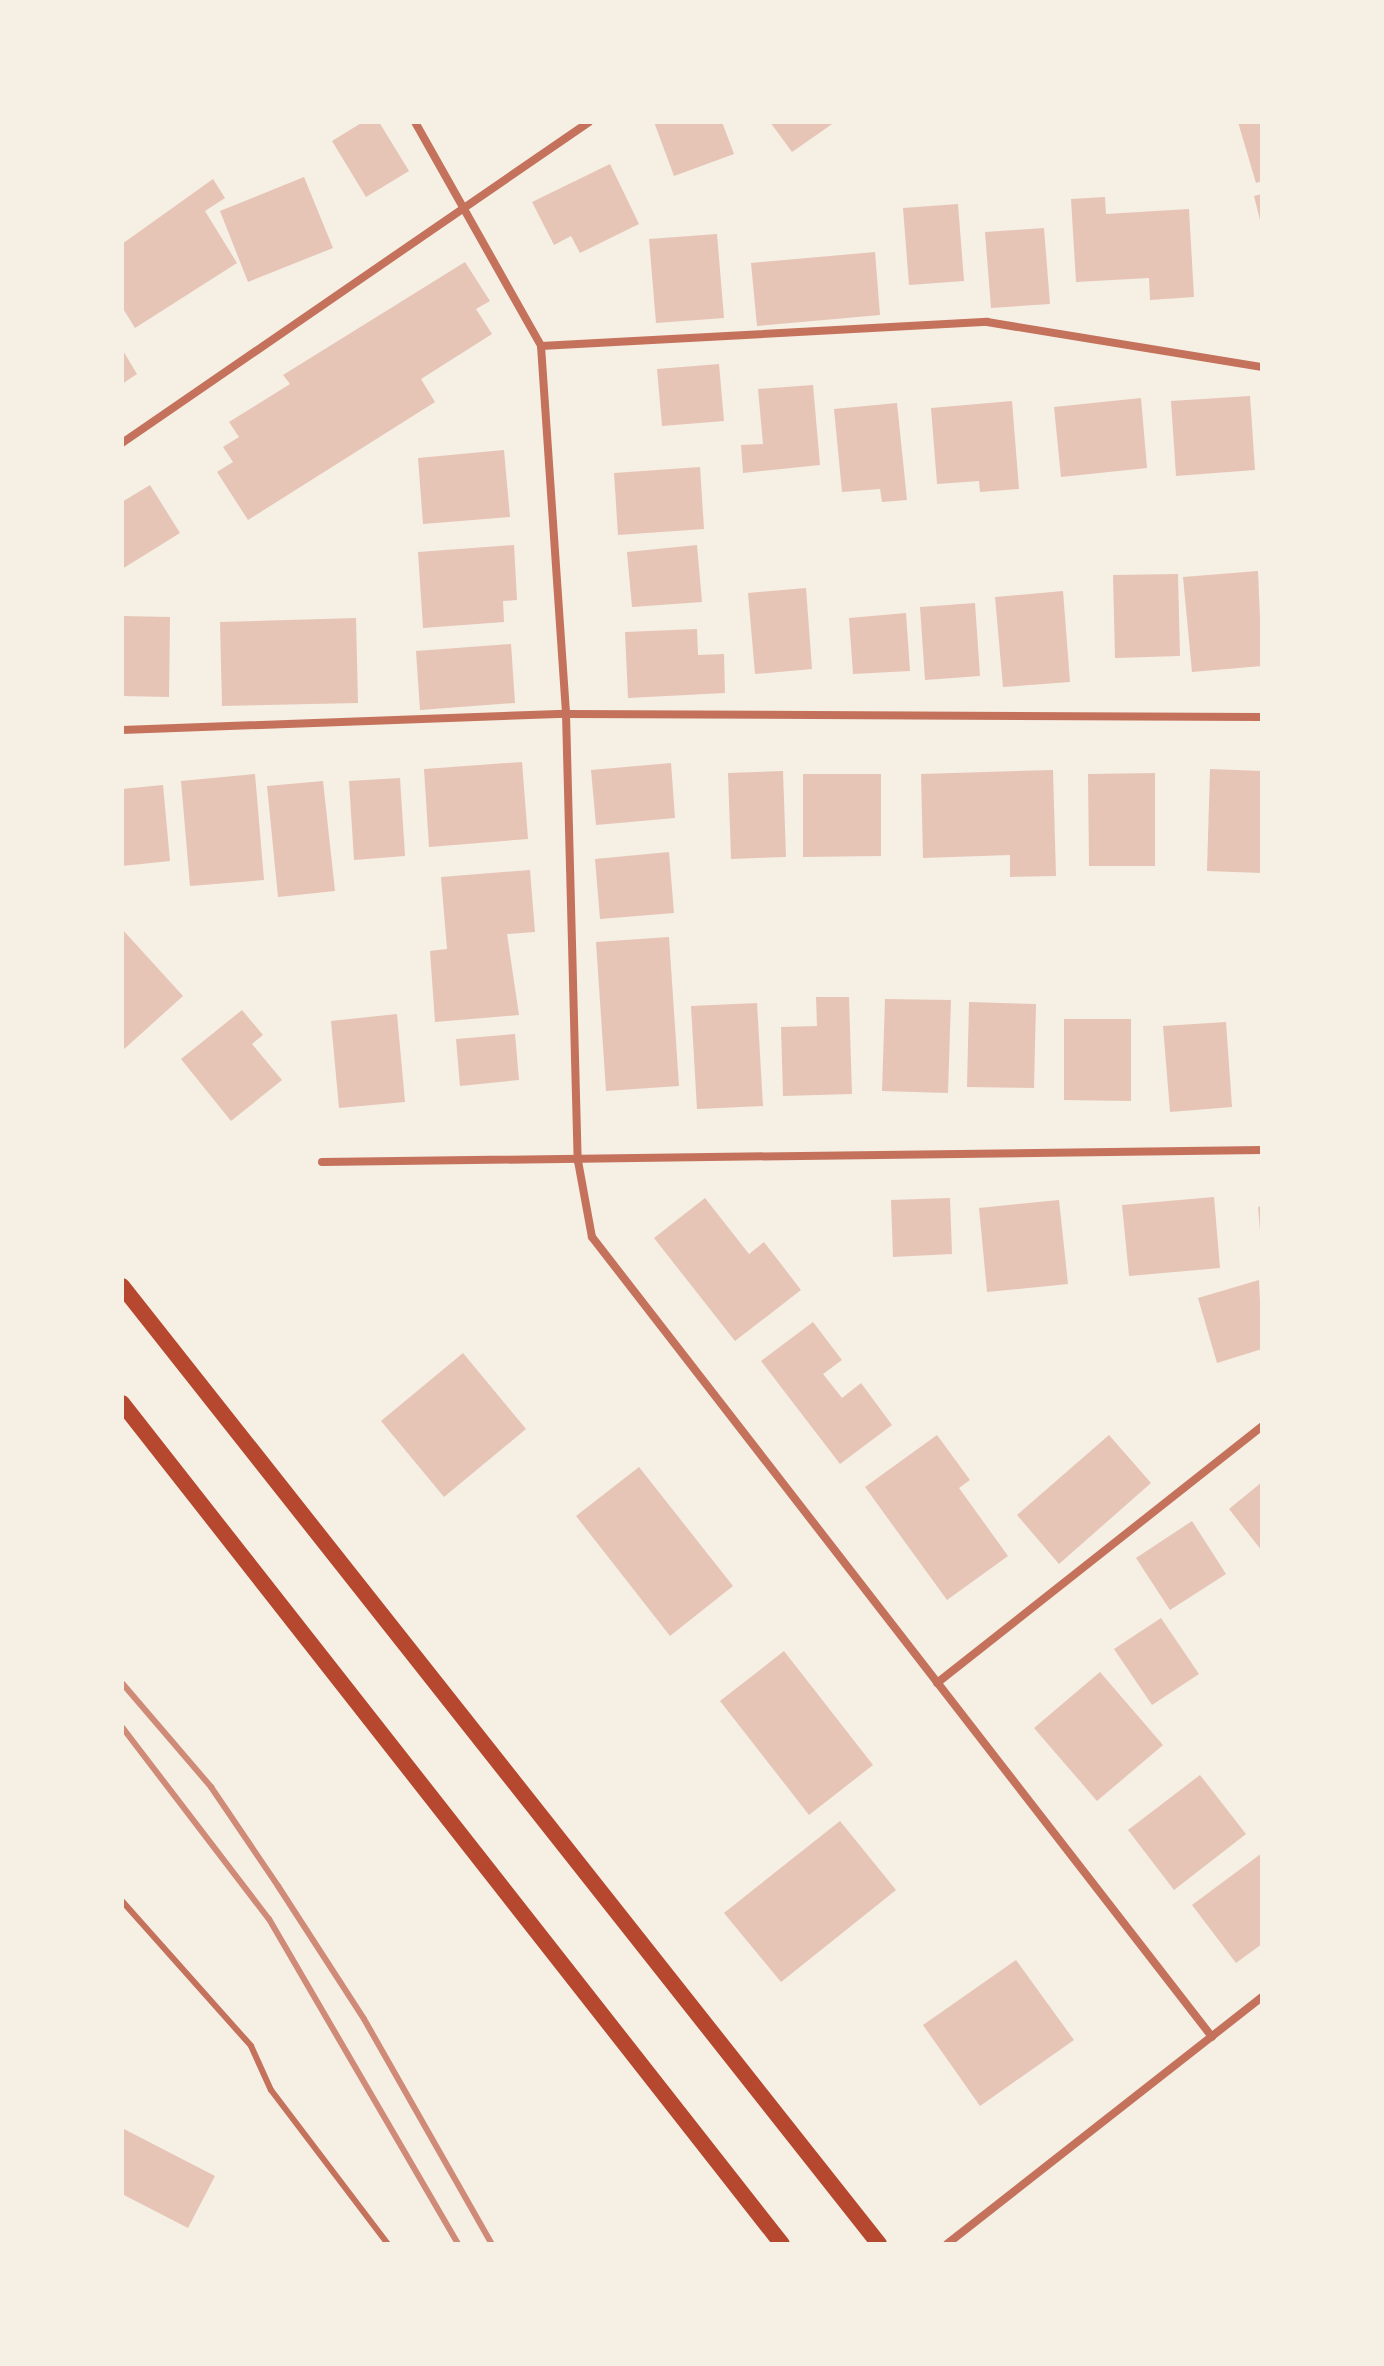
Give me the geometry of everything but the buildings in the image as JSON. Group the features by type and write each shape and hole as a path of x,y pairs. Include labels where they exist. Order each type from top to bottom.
{"main road":[{"path":"122,1286 879,2244"},
{"path":"122,1403 782,2244"}],"street":[{"path":"415,122 470,210 541,346 566,714 578,1161 592,1237 1212,2037"},
{"path":"122,443 470,210 589,122"},
{"path":"541,346 987,322 1262,367"},
{"path":"122,730 566,714 1262,717"},
{"path":"322,1162 1262,1150"},
{"path":"937,1683 1262,1426"},
{"path":"947,2244 1262,1997"}],"lane":[{"path":"122,1901 251,2046 271,2090 388,2244"}],"railway":[{"path":"122,1683 211,1787 278,1886 364,2019 492,2244"},
{"path":"122,1727 269,1919 458,2244"}]}
